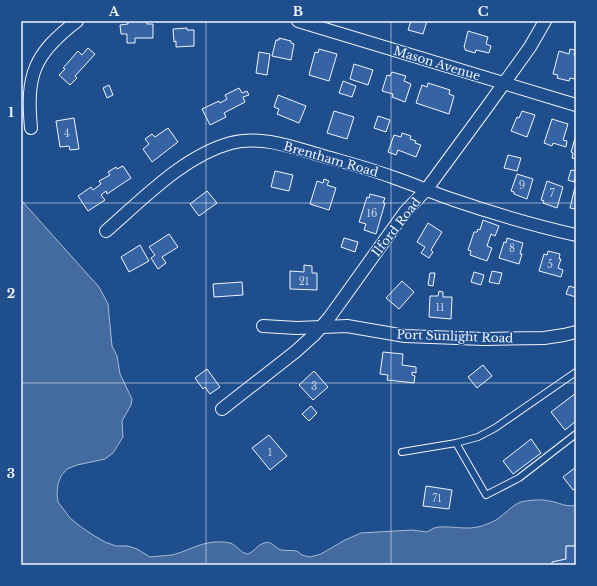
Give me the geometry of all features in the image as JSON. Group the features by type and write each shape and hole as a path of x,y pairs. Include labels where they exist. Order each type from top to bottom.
{"street":[{"path":"31,128 29,107 30,90 32,75 38,61 51,43 77,21"},
{"name":"Mason Avenue","path":"298,21 576,105"},
{"name":"Ilford Road","path":"222,409 286,359 322,326 336,309 405,212 426,190 530,47 545,21"},
{"name":"Brentham Road","path":"106,231 184,166 221,146 239,141 261,141 288,146 380,173 466,204 576,235"},
{"name":"Port Sunlight Road","path":"263,326 298,328 347,326 405,336 484,339 544,338 576,332"}],"lane":[{"path":"402,452 456,443 478,437 495,428 576,372"},
{"path":"456,443 486,494 519,478 576,434"}],"water":[{"path":"21,200 99,287 108,304 112,346 117,356 120,374 132,399 131,405 122,421 123,437 113,453 105,459 77,465 67,469 61,476 58,484 58,502 70,518 93,535 116,546 128,546 137,549 150,557 172,555 206,543 214,542 230,543 248,554 259,545 266,542 271,543 281,550 297,551 302,555 310,557 321,554 345,540 361,533 412,530 427,532 438,527 473,528 496,520 518,503 546,500 569,506 576,505 576,546 566,546 566,559 553,562 552,565 21,565"}],"building":[{"path":"128,21 147,21 147,24 153,24 153,38 135,38 135,43 127,43 127,34 121,34 120,25 128,24"},
{"path":"411,21 427,21 423,34 408,30"},
{"path":"187,28 187,30 194,30 194,46 176,47 173,29"},
{"path":"468,31 488,37 486,44 491,46 489,53 476,50 475,53 465,50 464,47"},
{"path":"279,38 291,41 291,43 294,44 291,60 272,56 276,40 279,40"},
{"path":"88,48 95,54 75,76 77,78 70,85 59,75 65,69 63,68 78,51 82,55"},
{"path":"319,49 337,54 329,81 309,75 315,52 318,53"},
{"path":"570,49 575,50 576,75 575,79 570,78 569,81 557,78 558,75 553,74 559,51 569,54"},
{"path":"259,52 270,54 267,75 256,73"},
{"path":"354,64 373,70 368,85 350,79"},
{"path":"392,72 406,76 404,81 411,84 405,102 392,97 393,94 382,91 387,75 390,76"},
{"path":"343,81 356,86 352,97 339,93"},
{"path":"428,83 450,90 449,94 454,96 449,114 416,103 422,85 427,87"},
{"path":"109,85 113,95 107,98 103,88"},
{"path":"239,88 242,93 247,91 249,95 243,97 245,102 224,113 226,117 210,125 202,109 219,101 220,103 227,99 225,95"},
{"path":"278,95 306,106 299,123 277,114 279,109 274,107"},
{"path":"334,111 354,117 347,139 327,133"},
{"path":"522,111 535,115 527,137 511,131 517,117 519,118"},
{"path":"378,116 390,120 386,132 374,128"},
{"path":"74,118 79,149 70,150 69,146 60,147 56,121"},
{"path":"552,119 568,124 563,140 567,141 566,147 553,143 552,146 544,143"},
{"path":"168,128 178,142 152,162 143,149 149,144 145,139 152,134 155,137"},
{"path":"402,133 411,136 410,139 421,145 416,157 398,150 396,155 388,152 394,135 401,137"},
{"path":"576,135 576,159 572,158 573,153 571,152"},
{"path":"508,155 521,158 517,171 504,168"},
{"path":"123,166 131,178 107,194 106,191 101,195 105,200 88,211 78,196 91,187 93,190 101,184 99,181 110,175 108,172 116,167 117,169"},
{"path":"571,170 576,171 574,182 568,180"},
{"path":"275,171 293,175 289,191 271,187"},
{"path":"517,174 533,179 527,199 514,194 514,192 511,191"},
{"path":"324,179 329,181 327,185 336,188 329,210 310,204 317,181 323,183"},
{"path":"547,181 563,187 557,208 543,203 544,201 541,200"},
{"path":"576,187 576,209 570,208"},
{"path":"207,191 217,203 199,216 190,204"},
{"path":"370,194 385,198 383,203 385,203 376,234 364,230 366,224 359,222 367,197 369,198"},
{"path":"483,220 499,226 495,236 491,234 487,246 492,248 487,261 470,255 471,251 468,250 474,232 477,232 478,229 480,230"},
{"path":"428,223 442,232 431,250 433,252 429,258 421,253 425,247 417,242"},
{"path":"169,234 178,247 162,257 166,263 158,269 151,258 155,255 149,247"},
{"path":"344,238 358,242 355,252 341,247"},
{"path":"507,238 523,243 519,264 499,258 504,242 506,243"},
{"path":"140,245 149,261 129,272 121,257"},
{"path":"548,251 560,254 559,259 561,259 558,268 563,270 561,277 539,271 544,254 547,255"},
{"path":"304,265 312,266 312,273 317,273 317,290 290,289 290,271 304,272"},
{"path":"492,271 502,273 499,284 489,282"},
{"path":"474,272 484,275 481,285 471,282"},
{"path":"430,273 435,273 433,286 428,285"},
{"path":"402,281 414,292 399,309 386,298"},
{"path":"242,282 243,295 214,297 213,284"},
{"path":"569,286 576,288 576,297 566,294"},
{"path":"439,291 443,292 443,297 452,297 451,319 429,317 430,296 438,296"},
{"path":"383,352 403,354 402,365 416,367 416,373 412,372 412,375 415,376 414,383 387,380 388,375 380,374"},
{"path":"483,365 492,376 477,388 468,377"},
{"path":"207,369 220,387 210,394 205,387 203,389 195,378"},
{"path":"314,371 328,387 313,400 299,385"},
{"path":"576,393 576,421 565,430 551,412"},
{"path":"311,406 317,413 309,421 302,414"},
{"path":"269,435 287,456 270,470 252,448"},
{"path":"531,439 541,453 513,474 503,461"},
{"path":"576,467 576,488 573,490 563,477"},
{"path":"426,486 452,490 449,509 423,506"},
{"path":"566,546 576,546 576,565 552,565 552,562 566,559"}]}
